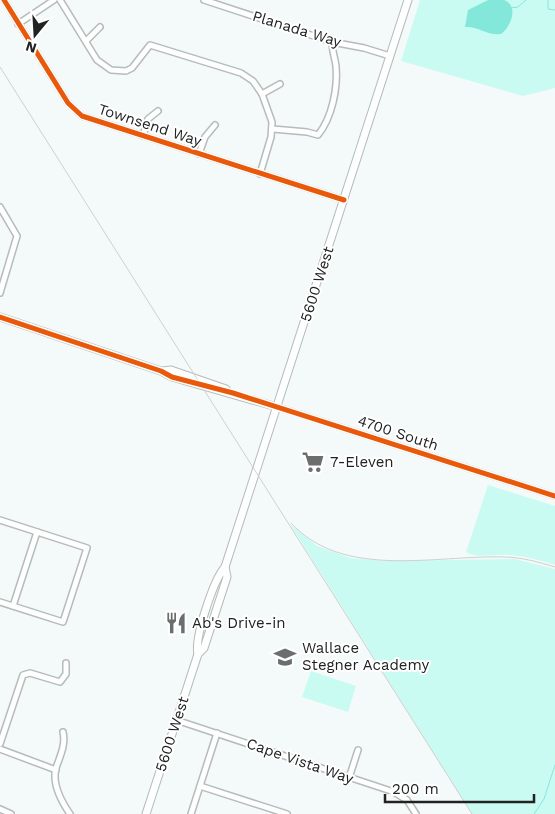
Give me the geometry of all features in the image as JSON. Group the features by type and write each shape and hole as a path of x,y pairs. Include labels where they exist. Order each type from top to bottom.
{"main road":[{"name":"5600 West","path":"146,814 198,654 204,648 219,603 227,577 225,568 408,0"},
{"name":"4700 South","path":"0,317 161,371 171,370 278,407"}],"street":[{"name":"Townsend Way","path":"4,0 73,110 89,118 143,136 344,200"},
{"path":"18,24 54,0"},
{"path":"60,0 97,60 111,70 118,72 132,68 150,45 246,75 254,81 270,113 273,129 260,174"},
{"name":"Planada Way","path":"204,0 332,42 364,48 390,56"},
{"path":"86,41 100,27"},
{"path":"273,129 307,132 318,135 324,128 336,80 332,42"},
{"path":"262,94 280,84"},
{"path":"143,136 148,119 158,110"},
{"path":"199,154 205,137 215,125"},
{"path":"0,207 17,236 0,293"},
{"name":"4700 South","path":"278,407 555,496"},
{"path":"0,520 87,548 63,622 0,602"},
{"path":"13,606 37,532"},
{"path":"0,744 23,675 30,673 60,682 66,674 66,663"},
{"name":"Cape Vista Way","path":"176,720 401,796 410,803 416,814"},
{"path":"63,732 64,744 56,770 58,790 70,814"},
{"path":"191,814 217,733"},
{"path":"0,749 56,770"},
{"path":"349,778 358,750"},
{"path":"200,786 287,814"},
{"path":"0,809 11,814"}],"shaded area":[{"path":"420,0 555,0 555,88 523,96 401,61"},
{"path":"488,0 504,0 512,7 512,17 508,27 501,34 491,34 475,28 465,27 468,10"},
{"path":"488,485 555,506 555,565 520,556 481,556 466,552"},
{"path":"290,524 317,546 351,558 383,561 515,559 555,569 555,814 472,814"},
{"path":"311,671 356,686 348,712 302,697"}],"waterway":[{"path":"510,8 518,7 526,0"},
{"path":"548,0 548,9 555,10"},
{"path":"534,814 544,799 555,765"}],"railway":[{"path":"0,67 472,814"},
{"path":"291,523 312,541 337,552 363,558 391,561 510,557 555,567"}],"cycle path":[{"path":"4,0 68,103 82,116 344,200"},
{"path":"0,317 161,371 172,377 233,393 555,496"}],"place":[{"name":"7-Eleven","path":"313,462"},
{"name":"Ab's Drive-in","path":"176,623"},
{"name":"Wallace Stegner Academy","path":"285,657"}]}
